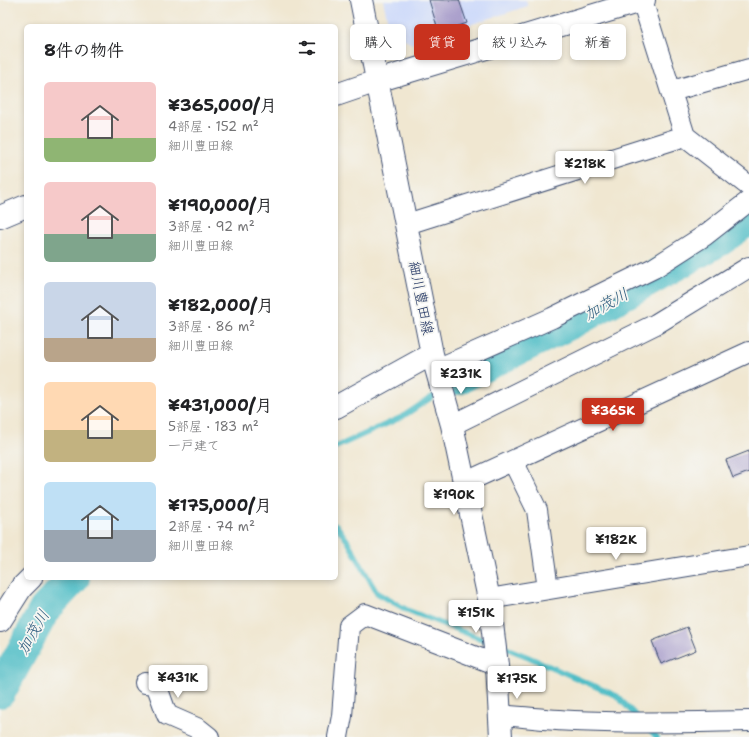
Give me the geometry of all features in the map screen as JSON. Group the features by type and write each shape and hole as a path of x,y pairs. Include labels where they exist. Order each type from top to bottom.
{"main road":[{"name":"細川豊田線","path":"361,0 436,366 452,425 489,599 497,665 501,737"},
{"path":"338,94 377,81 643,0"},
{"path":"0,217 24,207"},
{"path":"338,406 436,366"},
{"path":"0,621 21,588 29,580"}],"street":[{"path":"643,0 685,136 749,186"},
{"path":"672,91 749,69"},
{"path":"407,224 685,136"},
{"path":"436,366 552,318 654,268 704,236 749,201"},
{"path":"452,425 656,324 749,267"},
{"path":"464,483 749,352"},
{"path":"513,461 537,510 548,589"},
{"path":"489,599 749,556"},
{"path":"338,737 342,716 349,626 365,614 497,665"},
{"path":"145,683 156,684 167,715 199,730 209,737"},
{"path":"500,715 573,721 657,723 749,720"}],"shaded area":[{"path":"383,0 526,0 528,6 470,25 414,24 414,43 411,44 406,40 406,24 388,24"}],"building":[{"path":"429,0 459,0 467,23 436,24"},
{"path":"749,451 749,472 733,478 726,460"},
{"path":"687,627 696,650 661,664 652,641"}],"waterway":[{"name":"加茂川","path":"458,379 574,322 722,239 749,219"},
{"path":"447,387 458,379"},
{"path":"338,446 402,417 438,393"},
{"path":"338,528 347,540 377,593 407,610 489,642"},
{"name":"加茂川","path":"0,692 45,609 72,580"},
{"path":"501,646 617,696 637,717"},
{"path":"647,727 657,737"}]}
